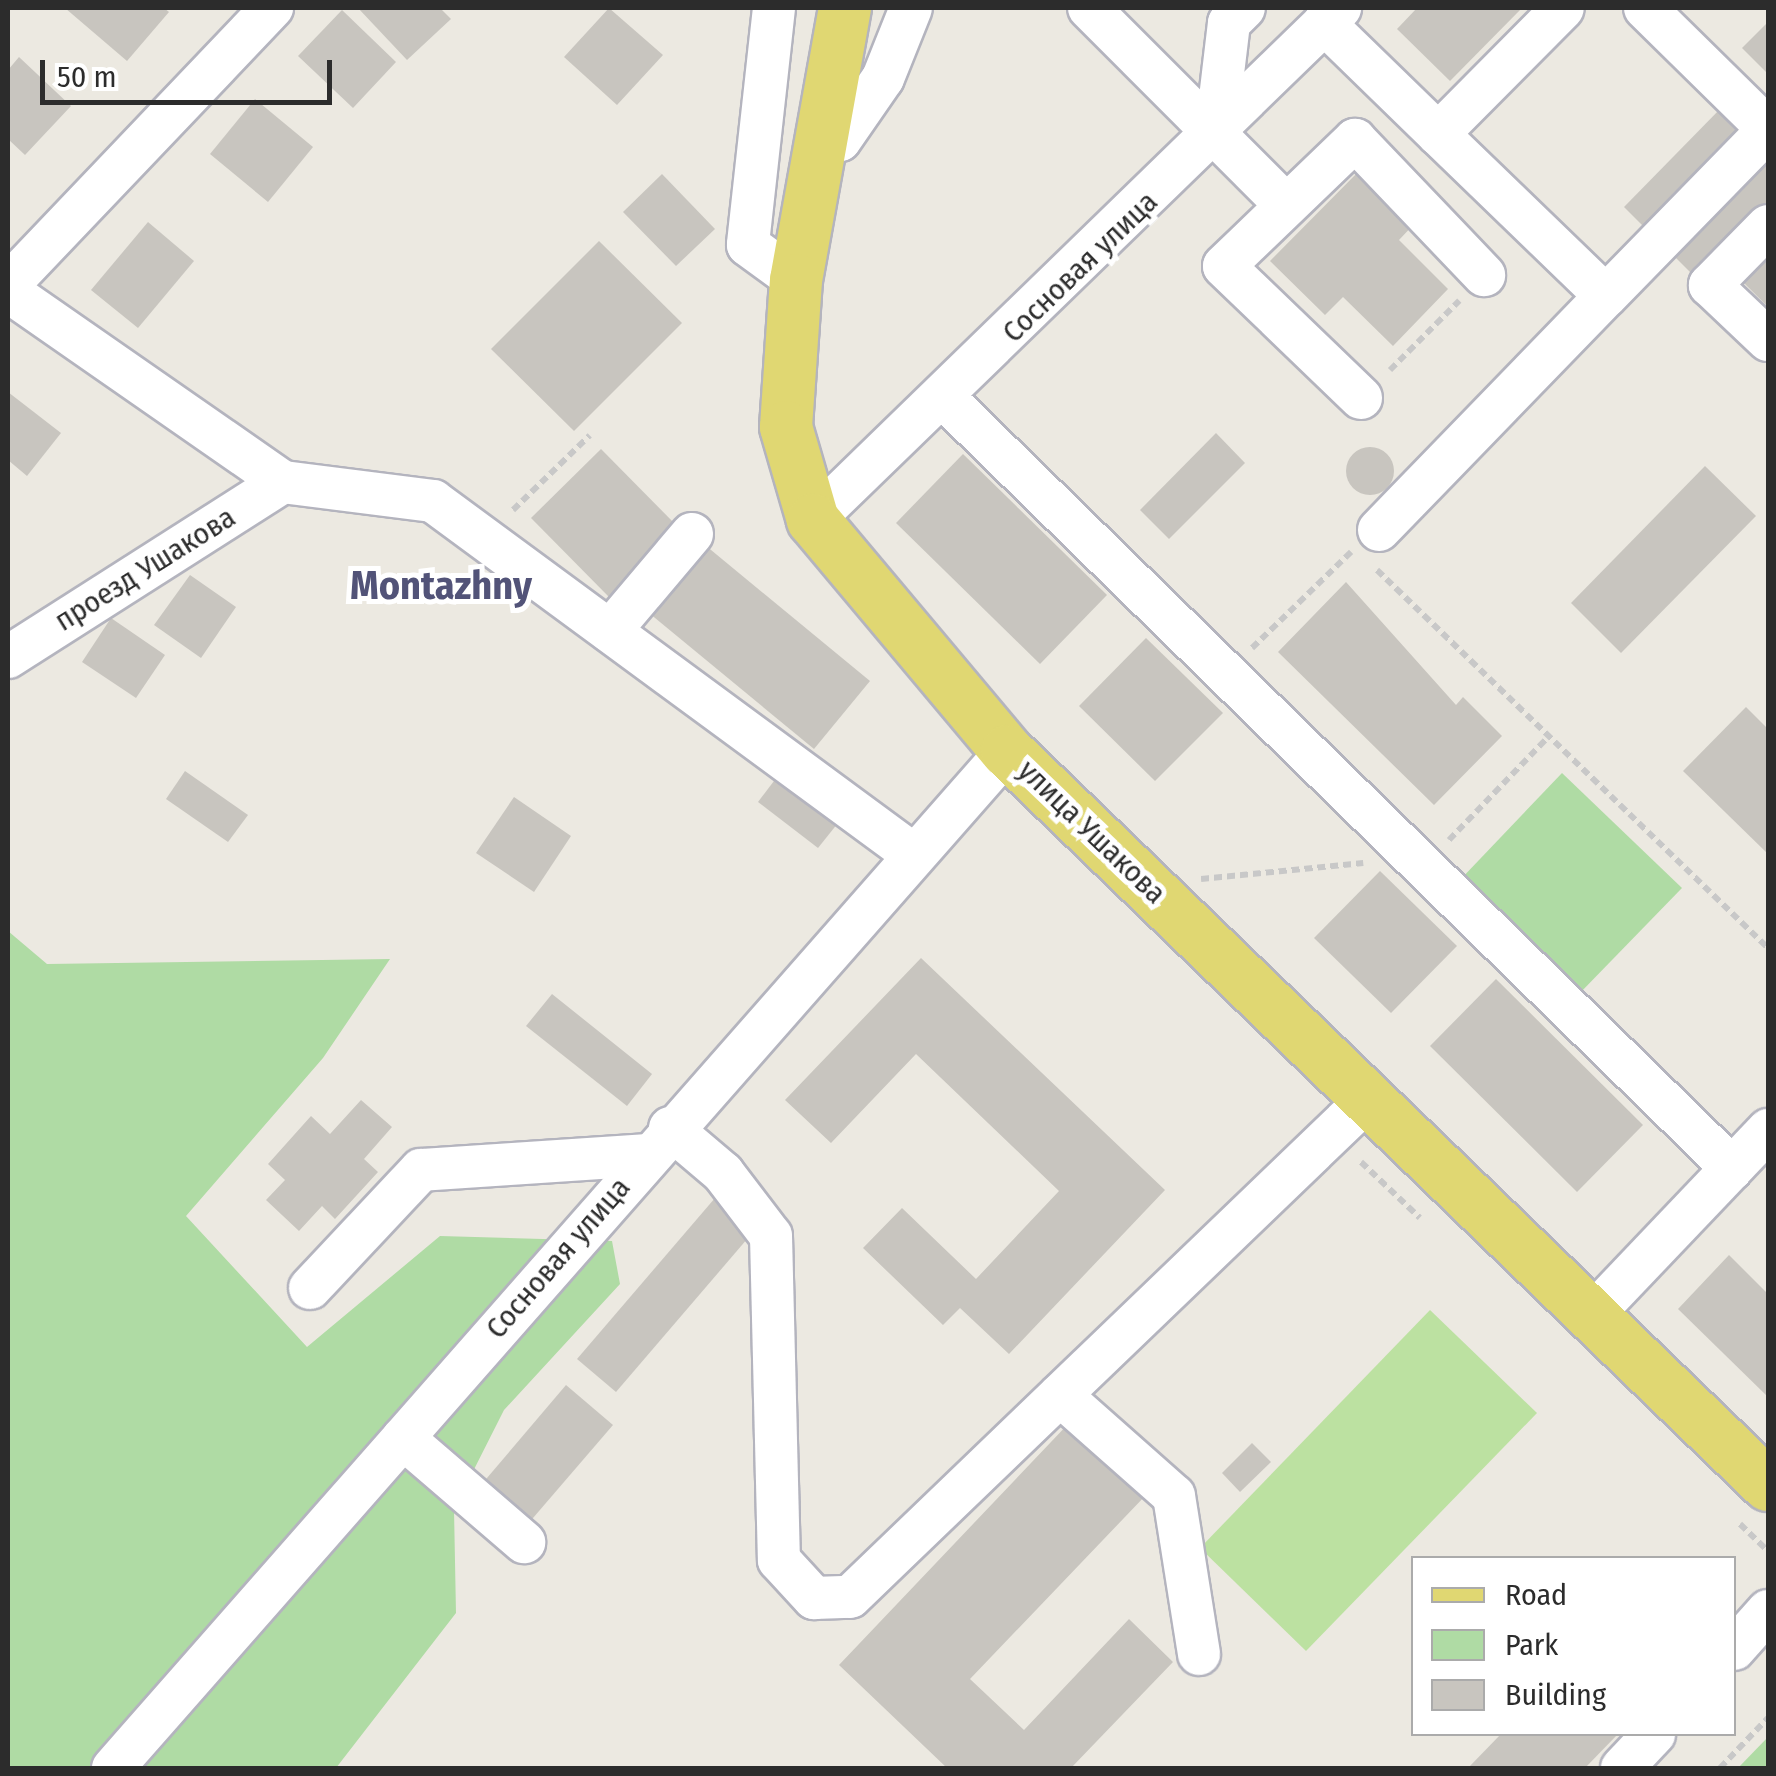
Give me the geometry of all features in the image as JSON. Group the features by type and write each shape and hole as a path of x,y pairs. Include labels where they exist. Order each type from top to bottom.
{"main road":[{"name":"улица Ушакова","path":"845,8 827,70 796,280 786,427 813,520 1007,751 1594,1313 1768,1485"}],"street":[{"path":"272,8 8,288 282,482 433,501 910,852"},
{"path":"774,8 748,244 796,280"},
{"path":"827,70 826,142 840,140 883,78 911,8"},
{"path":"1089,8 1286,205"},
{"path":"1216,132 1229,23 1244,8"},
{"path":"1438,134 1563,8"},
{"path":"1370,549 1606,296 1768,130 1644,8"},
{"path":"1332,16 1438,134 1606,296"},
{"name":"Сосновая улица","path":"813,520 944,398 1332,16"},
{"path":"1362,398 1224,266 1354,140 1484,275"},
{"path":"1768,226 1710,285 1768,340"},
{"path":"944,398 1732,1168"},
{"name":"проезд Ушакова","path":"8,657 282,482"},
{"path":"610,631 692,534"},
{"name":"Сосновая улица","path":"113,1768 910,852 1007,751"},
{"path":"310,1288 421,1170 658,1142 723,1172 771,1236 779,1560 814,1598 850,1597 1370,1098"},
{"path":"1594,1313 1768,1130"},
{"path":"1060,1395 1174,1496 1199,1654"},
{"path":"403,1438 524,1542"},
{"path":"1736,1647 1768,1611"},
{"path":"1622,1768 1652,1736"}],"path":[{"path":"1362,398 1484,275"},
{"path":"484,539 590,435"},
{"path":"1226,673 1370,549 1548,737 1768,948"},
{"path":"1185,882 1386,861 1423,866 1548,737"},
{"path":"1720,1768 1768,1718"}],"green space":[{"path":"1562,773 1682,888 1578,995 1459,881"},
{"path":"8,931 47,964 390,959 323,1058 186,1216 307,1347 440,1236 612,1241 620,1284 504,1410 454,1509 456,1613 336,1768 8,1768"},
{"path":"1430,1310 1537,1413 1306,1651 1200,1548"},
{"path":"1768,1737 1768,1768 1738,1768"}],"building":[{"path":"65,8 164,8 169,12 127,61"},
{"path":"358,8 440,8 451,19 407,60"},
{"path":"609,8 663,55 617,105 564,57"},
{"path":"1417,8 1522,8 1450,81 1397,29"},
{"path":"342,10 396,62 353,108 298,56"},
{"path":"1768,22 1768,74 1742,48"},
{"path":"19,57 71,106 25,155 8,139 8,70"},
{"path":"255,99 313,147 268,202 210,154"},
{"path":"1722,107 1747,131 1649,232 1624,207"},
{"path":"1768,151 1768,201 1695,277 1670,252"},
{"path":"1361,169 1416,222 1399,240 1448,289 1393,346 1343,297 1325,315 1270,261"},
{"path":"662,174 715,229 676,266 623,212"},
{"path":"148,222 194,261 138,328 91,290"},
{"path":"599,241 682,323 574,431 491,349"},
{"path":"1768,250 1768,307 1740,279"},
{"path":"8,392 61,433 27,476 8,460"},
{"path":"1216,433 1245,463 1169,539 1140,510"},
{"path":"1370,447 1387,454 1394,471 1387,488 1370,495 1353,488 1346,471 1353,454"},
{"path":"601,449 679,528 609,597 531,518"},
{"path":"963,454 1107,595 1040,664 896,523"},
{"path":"1705,466 1756,516 1621,653 1571,603"},
{"path":"705,545 870,681 814,749 649,613"},
{"path":"190,575 236,607 201,658 154,625"},
{"path":"1346,582 1456,705 1463,697 1502,736 1434,805 1278,652"},
{"path":"111,618 165,655 136,698 82,662"},
{"path":"1146,638 1223,713 1155,781 1079,706"},
{"path":"1746,707 1768,729 1768,854 1683,771"},
{"path":"185,771 248,815 228,842 166,799"},
{"path":"777,777 838,823 818,848 758,802"},
{"path":"514,797 571,836 534,892 476,853"},
{"path":"1380,871 1457,946 1391,1013 1314,938"},
{"path":"921,958 1165,1190 1009,1354 960,1308 943,1325 863,1248 902,1208 976,1279 1059,1191 916,1054 831,1143 785,1100"},
{"path":"1496,979 1643,1125 1577,1192 1430,1046"},
{"path":"552,994 652,1074 627,1106 526,1026"},
{"path":"361,1100 392,1127 364,1159 378,1172 335,1219 322,1206 299,1231 266,1200 285,1180 268,1164 311,1116 330,1134"},
{"path":"715,1198 754,1231 616,1392 577,1359"},
{"path":"1729,1255 1768,1294 1768,1397 1678,1309"},
{"path":"566,1385 613,1425 527,1525 481,1485"},
{"path":"1070,1422 1146,1495 970,1679 1024,1730 1129,1619 1173,1662 1071,1768 947,1768 839,1665"},
{"path":"1252,1443 1271,1462 1240,1492 1222,1473"},
{"path":"1499,1736 1616,1736 1585,1768 1468,1768"}],"district":[{"name":"Montazhny","path":"441,586"}]}
